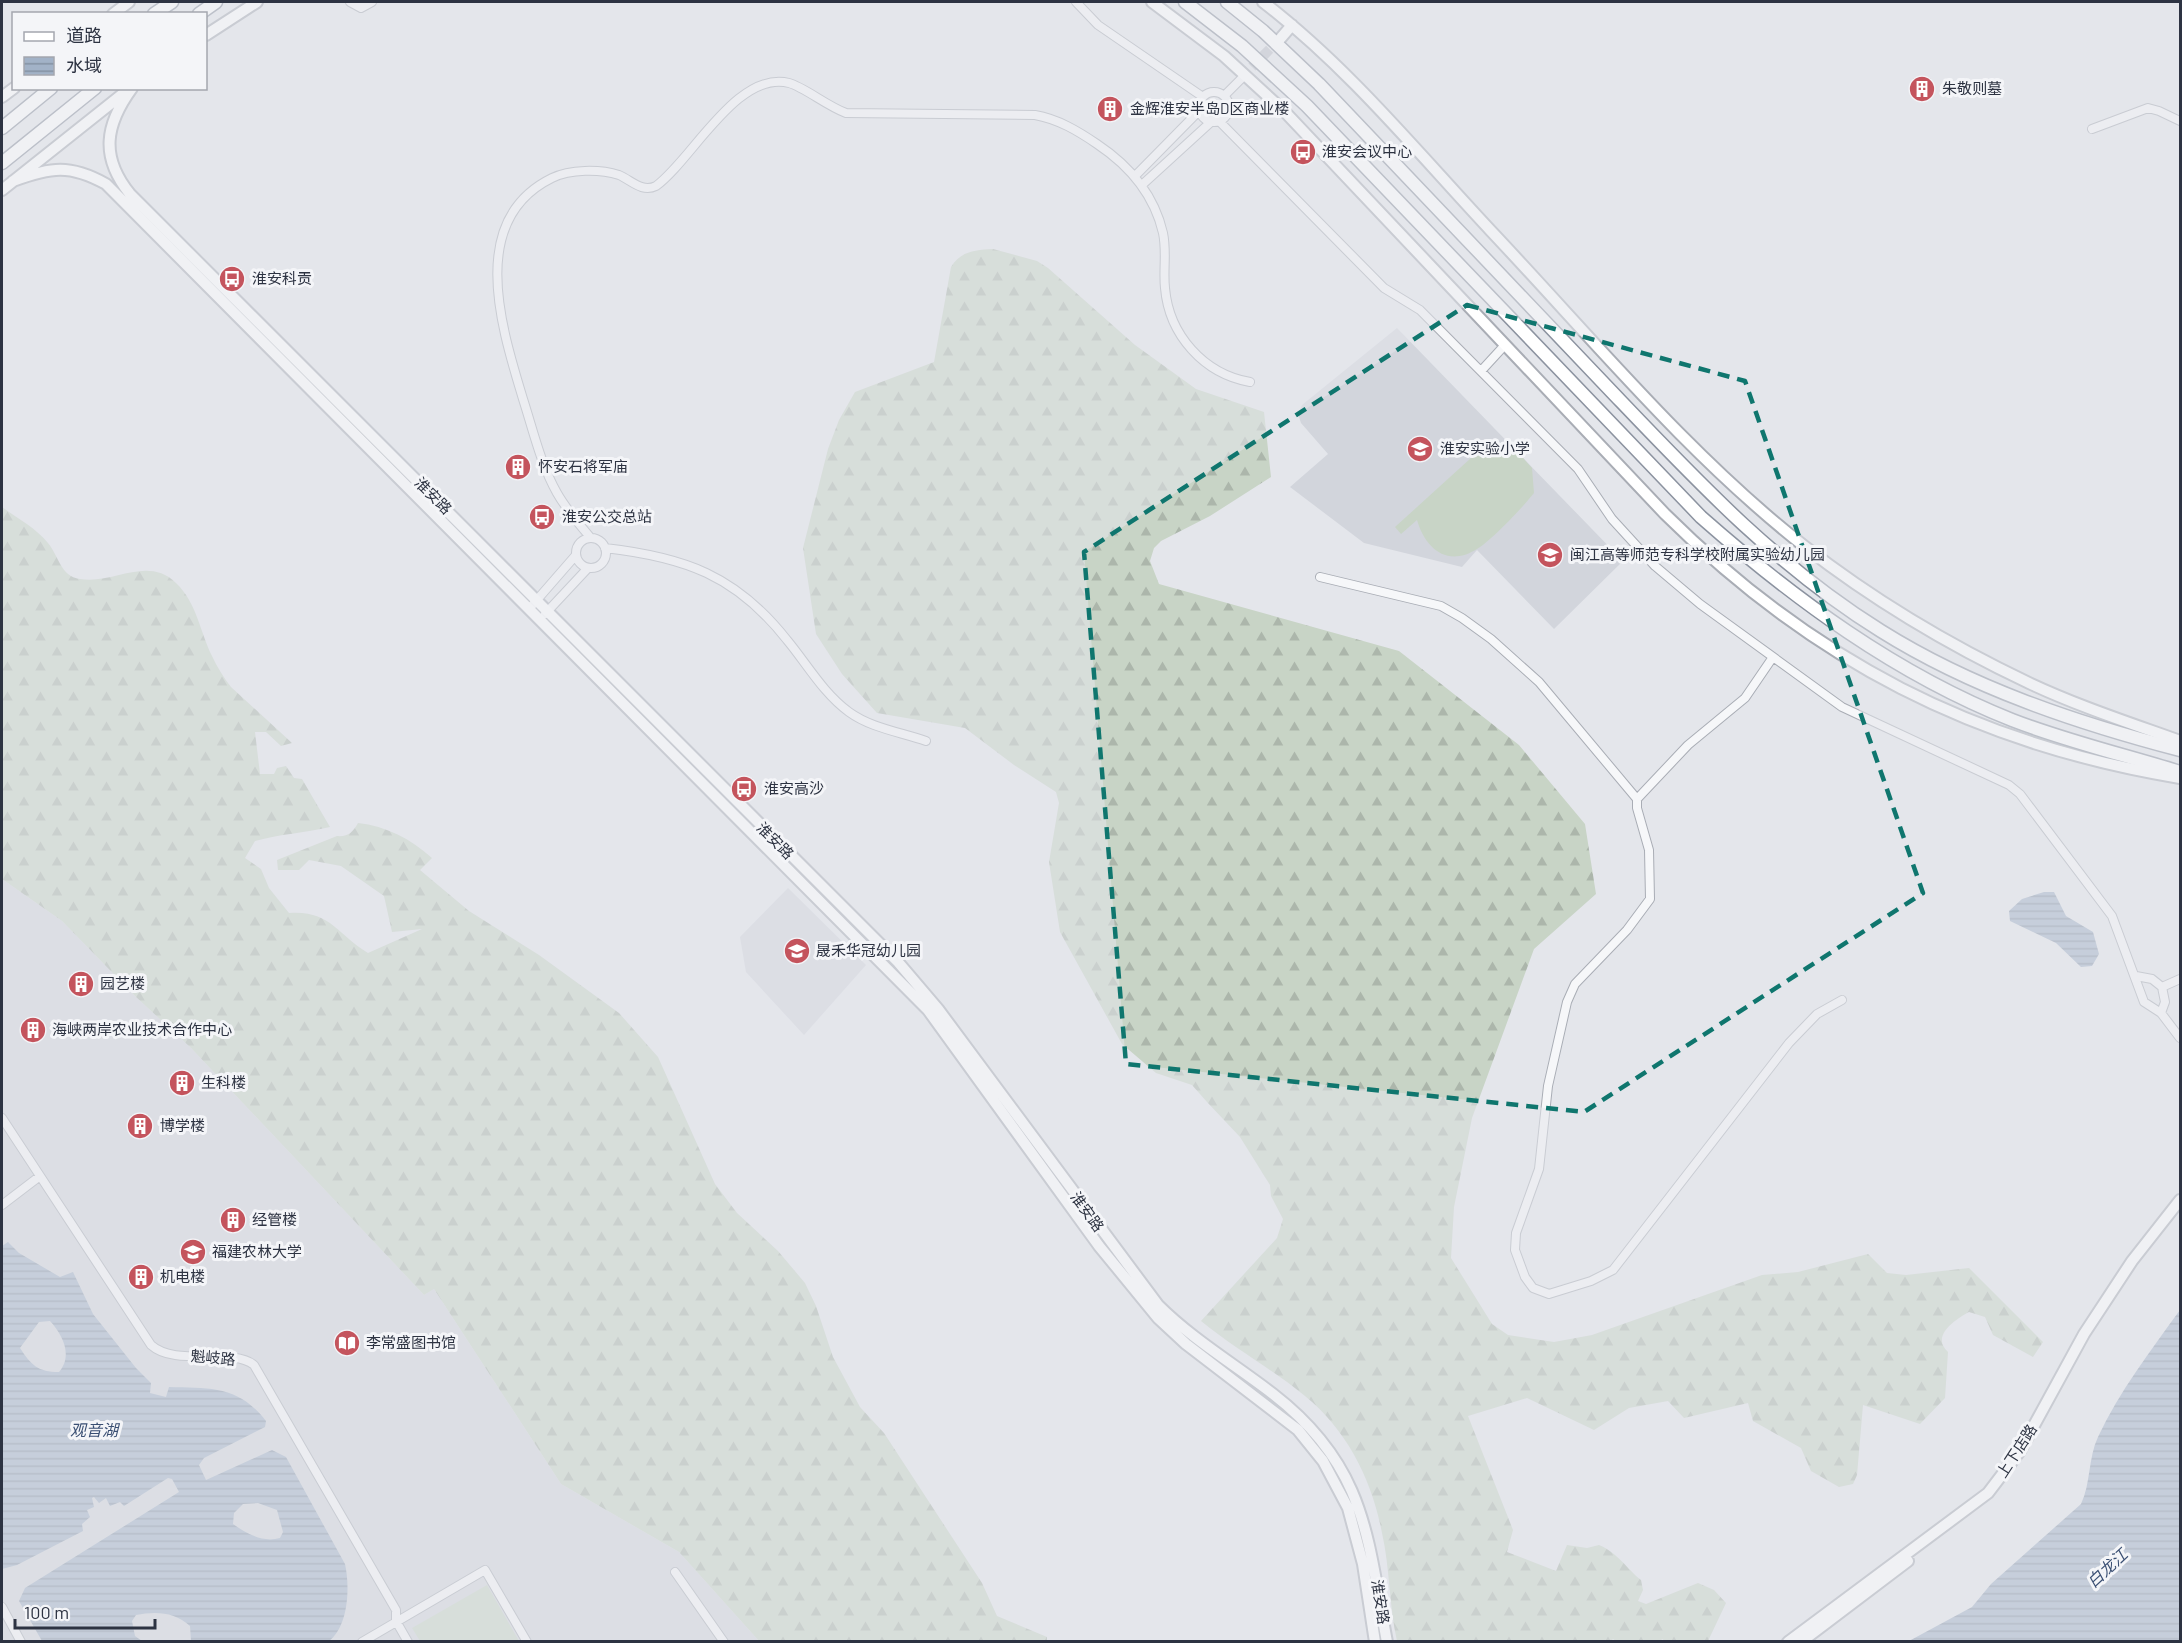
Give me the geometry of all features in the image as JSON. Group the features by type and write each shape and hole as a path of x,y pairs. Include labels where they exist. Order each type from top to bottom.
{"highway":[{"path":"157,12 172,2"},
{"path":"202,12 216,2"},
{"path":"1185,2 1242,46 1306,106 1694,510 1754,564 1878,652 1978,706 2014,720 2181,772"},
{"path":"1227,2 1263,31 1326,91 1714,499 1809,582 1881,631 1929,659 2044,708 2181,750"},
{"path":"2,128 49,90"},
{"path":"2,163 93,90"}],"main road":[{"path":"116,12 129,2"},
{"path":"207,34 257,2"},
{"path":"1152,2 1249,71 1504,345 1701,549 1760,597 1850,660 1911,695 1996,731 2102,762 2181,778"},
{"path":"1263,2 1292,25 1383,114 1681,433 1804,546 1878,597 1979,658 2050,692 2181,741"},
{"path":"1280,39 1292,25"},
{"path":"2,190 128,90"},
{"name":"淮安路","path":"130,90 114,117 108,143 112,161 123,185 533,605"},
{"name":"淮安路","path":"13,181 42,171 63,168 87,174 106,184 898,962 938,1009 1158,1305 1191,1335 1275,1395 1318,1437 1347,1478 1360,1508 1374,1561 1387,1641"},
{"name":"淮安路","path":"544,616 928,1010 1099,1246 1158,1318 1186,1344 1285,1418 1312,1447 1342,1492 1352,1520 1363,1564 1375,1641"},
{"name":"上下店路","path":"1788,1641 1988,1493 2020,1451 2084,1334 2132,1261 2181,1200"},
{"name":"上下店路","path":"1800,1641 1975,1510 2011,1476 2041,1428 2089,1335 2152,1243 2181,1209"}],"street":[{"path":"350,2 361,8 372,2"},
{"path":"1076,2 1098,25 1114,37 1203,97"},
{"path":"1224,96 1249,71"},
{"path":"926,741 875,726 850,713 825,691 781,632 727,584 670,557 606,548 599,540 590,537 560,499 547,472 500,313 497,274 505,229 523,197 553,177 579,172 607,172 646,189 653,187 736,103 751,90 774,81 794,84 825,104 846,113 1045,117 1064,124 1105,149 1143,184 1163,232 1167,306 1179,334 1210,367 1231,378 1250,382"},
{"path":"1135,176 1200,110 1203,97 1211,92 1224,96"},
{"path":"1143,184 1228,110 1224,96"},
{"path":"2092,129 2148,108 2181,121"},
{"path":"1200,110 1204,118 1215,121 1384,288 1420,310 1578,469 1612,519 1655,566 1700,604 1853,713 2014,789 2112,916 2136,976 2140,995 2145,1002 2161,1013 2181,1038"},
{"path":"1481,371 1504,345"},
{"path":"588,568 580,564 576,555 577,545 590,537"},
{"path":"544,616 588,568 603,562 606,548"},
{"path":"533,605 576,555"},
{"path":"1320,577 1441,606 1462,618 1491,639 1539,682 1637,799 1637,808 1650,850 1650,899 1626,930 1575,984 1567,1002 1548,1086 1539,1169 1516,1233 1515,1250 1525,1277 1533,1288 1549,1294 1583,1284 1613,1270 1788,1043 1817,1014 1842,1000"},
{"path":"1637,799 1688,745 1745,698 1773,657"},
{"path":"2136,976 2152,979 2162,987 2165,1002 2161,1013"},
{"path":"2162,987 2181,980"},
{"name":"魁岐路","path":"2,1118 154,1348 168,1354 242,1360 254,1365 396,1610 396,1621"},
{"path":"2,1205 40,1176"},
{"path":"362,1641 485,1570 527,1641"},
{"path":"675,1572 724,1641"},
{"path":"2,1607 21,1641"},
{"path":"396,1621 408,1641"}],"highlighted area":[{"path":"1467,305 1745,381 1923,893 1584,1112 1126,1064 1084,552"}],"shaded area":[{"name":"淮安实验小学","path":"1397,328 1623,561 1554,629 1477,550 1462,567 1364,543 1290,487 1328,454 1301,423 1298,414 1302,405"},
{"name":"福建农林大学","path":"2,879 62,921 136,997 191,1048 424,1295 434,1289 561,1484 679,1552 759,1641 2,1641"},
{"name":"晟禾华冠幼儿园","path":"788,888 866,965 804,1035 746,972 740,937"}],"green space":[{"path":"993,249 1037,261 1048,268 1135,345 1196,389 1264,412 1271,477 1210,516 1161,541 1154,548 1150,561 1159,584 1399,651 1519,745 1585,824 1596,894 1534,949 1472,1118 1454,1207 1451,1258 1492,1324 1508,1335 1554,1342 1592,1335 1762,1275 1798,1272 1868,1254 1887,1273 1906,1275 1969,1268 2043,1342 2033,1357 1993,1335 1985,1317 1969,1312 1958,1319 1943,1334 1942,1340 1948,1352 1945,1398 1920,1424 1863,1405 1857,1475 1853,1484 1839,1487 1811,1471 1801,1448 1753,1421 1748,1403 1684,1418 1668,1401 1629,1408 1594,1430 1527,1398 1468,1416 1513,1530 1507,1552 1556,1571 1567,1545 1587,1548 1599,1545 1617,1556 1641,1580 1643,1590 1638,1601 1646,1604 1698,1583 1714,1590 1726,1603 1708,1641 1665,1641 1662,1639 1661,1641 1617,1642 1613,1639 1610,1642 1397,1641 1385,1546 1378,1513 1356,1457 1320,1409 1201,1321 1277,1238 1283,1219 1271,1196 1270,1185 1240,1137 1192,1085 1156,1073 1122,1044 1060,932 1049,862 1059,803 1056,792 1014,765 965,728 877,713 842,674 816,634 803,548 828,449 839,420 855,392 934,362 951,267 964,255 974,251"},
{"path":"1510,443 1532,468 1534,493 1483,545 1466,554 1447,556 1439,552 1426,539 1417,520 1401,534 1395,527 1482,448"},
{"path":"2,507 43,538 52,548 64,570 73,577 92,580 153,571 165,575 176,583 189,599 212,656 228,684 292,743 281,746 266,732 255,732 260,774 274,774 277,768 286,766 294,778 302,779 330,827 255,841 245,858 261,869 269,888 289,913 303,913 324,919 368,953 422,929 392,932 384,896 341,866 309,860 299,870 278,870 277,860 337,836 347,835 358,823 388,830 407,839 432,858 420,870 469,911 539,955 619,1013 658,1057 715,1184 737,1213 778,1251 805,1283 816,1306 833,1357 860,1407 884,1433 982,1583 997,1616 1047,1637 1047,1641 759,1641 679,1552 561,1484 434,1289 424,1295 191,1048 136,997 62,921 2,879"},
{"path":"487,1585 519,1641 420,1641 412,1628"}],"water":[{"path":"2044,892 2054,892 2066,916 2093,932 2099,954 2092,966 2081,967 2056,943 2010,921 2009,911 2022,899"},
{"name":"观音湖","path":"8,1242 19,1253 60,1277 73,1272 93,1314 136,1368 151,1383 150,1393 166,1397 169,1387 223,1391 245,1401 266,1421 265,1427 204,1458 199,1465 206,1480 272,1450 286,1457 345,1564 347,1594 344,1617 335,1635 328,1642 191,1641 190,1626 172,1615 158,1613 136,1615 132,1621 135,1636 142,1641 42,1641 19,1601 25,1588 179,1492 172,1479 168,1478 124,1506 120,1502 110,1506 106,1498 99,1503 94,1497 92,1498 94,1507 87,1510 90,1517 82,1524 83,1531 17,1565 2,1569 2,1246","holes":["50,1321 65,1346 65,1359 59,1372 40,1369 20,1348 39,1322","258,1503 277,1510 283,1532 280,1538 255,1537 233,1524 234,1513 243,1504"]},
{"name":"白龙江","path":"2180,1310 2180,1641 1909,1641 1972,1607 1991,1584 2081,1504 2095,1445 2106,1420 2136,1372"}],"tunnel":[{"path":"1252,67 1280,39"}],"place":[{"name":"朱敬则墓","path":"1922,89"},
{"name":"金辉淮安半岛D区商业楼","path":"1110,109"},
{"name":"淮安会议中心","path":"1303,152"},
{"name":"淮安科贡","path":"232,279"},
{"name":"淮安实验小学","path":"1420,449"},
{"name":"怀安石将军庙","path":"518,467"},
{"name":"淮安公交总站","path":"542,517"},
{"name":"闽江高等师范专科学校附属实验幼儿园","path":"1550,555"},
{"name":"淮安高沙","path":"744,789"},
{"name":"晟禾华冠幼儿园","path":"797,951"},
{"name":"园艺楼","path":"81,984"},
{"name":"海峡两岸农业技术合作中心","path":"33,1030"},
{"name":"生科楼","path":"182,1083"},
{"name":"博学楼","path":"140,1126"},
{"name":"经管楼","path":"233,1220"},
{"name":"福建农林大学","path":"193,1252"},
{"name":"机电楼","path":"141,1277"},
{"name":"李常盛图书馆","path":"347,1343"}]}
